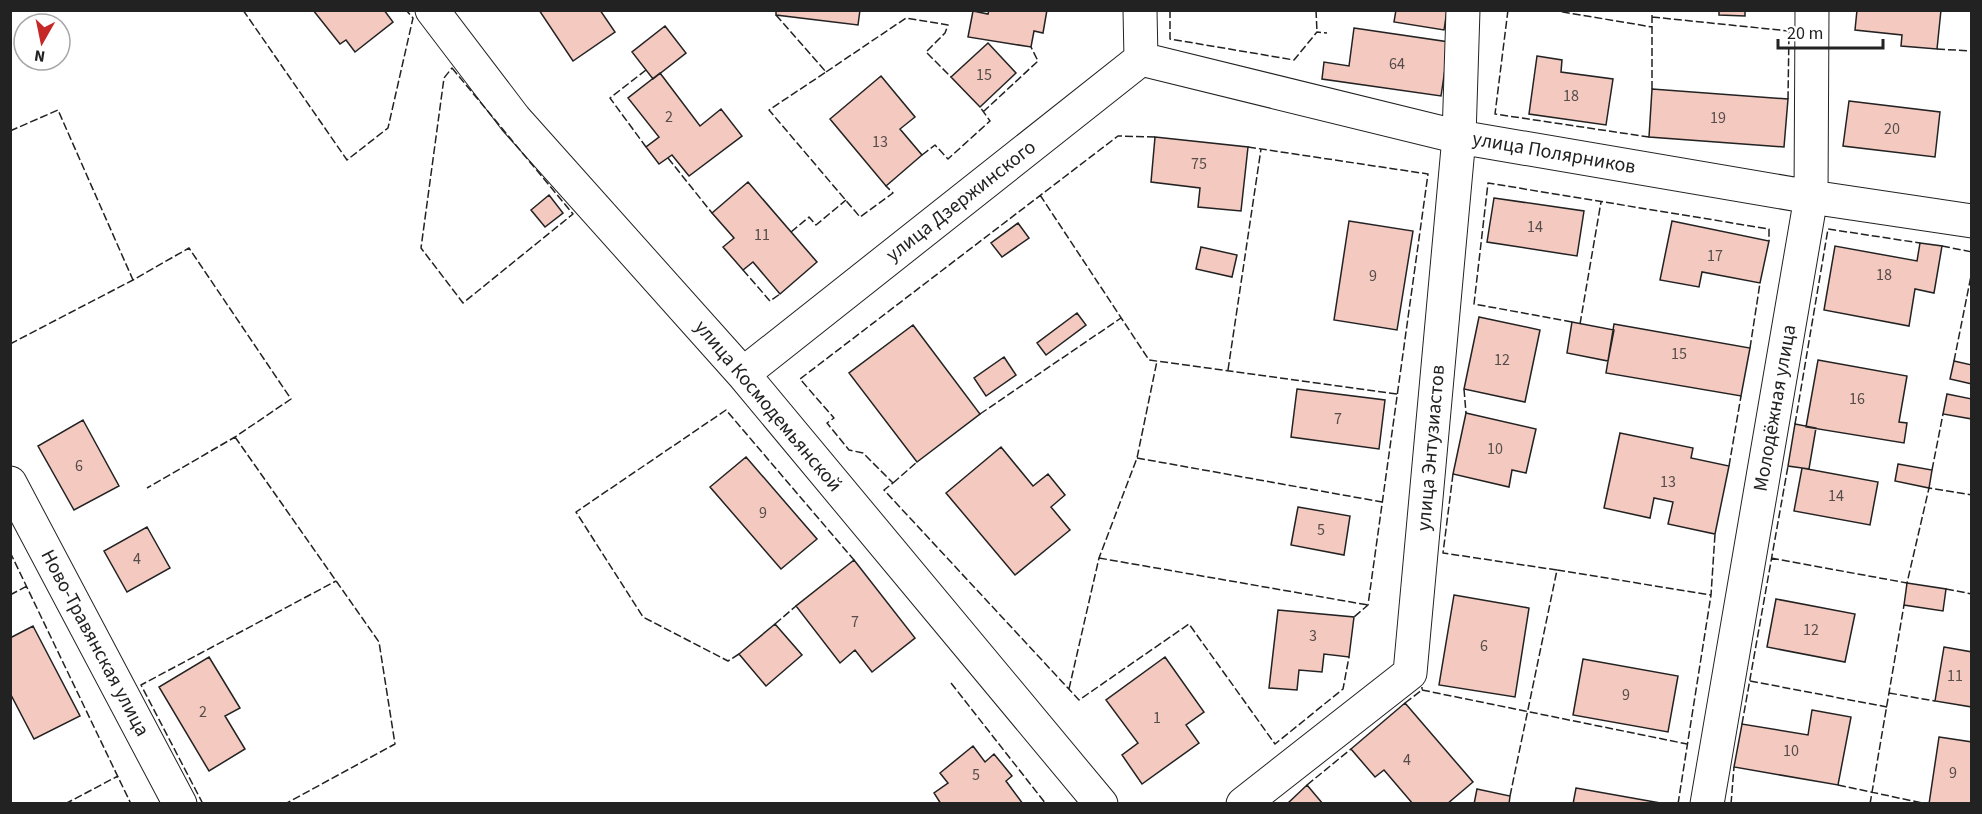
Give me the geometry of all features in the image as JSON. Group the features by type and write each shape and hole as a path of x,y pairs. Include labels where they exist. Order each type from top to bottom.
{"street":[{"name":"улица Космодемьянской","path":"432,10 515,119 743,374 1101,804"},
{"path":"1140,10 1141,59"},
{"name":"улица Энтузиастов","path":"1243,804 1410,674 1459,137 1463,10"},
{"name":"Молодёжная улица","path":"1707,804 1811,197 1812,10"},
{"name":"улица Дзержинского","path":"743,374 1141,59"},
{"name":"улица Полярников","path":"1141,59 1459,137 1811,197 1971,221"},
{"name":"Ново-Травянская улица","path":"10,483 180,804"}],"building":[{"path":"313,10 384,10 393,22 355,52 346,40 340,44"},
{"path":"539,10 600,10 615,32 573,61"},
{"path":"776,10 860,10 858,25 776,15"},
{"path":"989,10 1047,10 1043,33 1034,31 1031,47 968,37 973,11 988,14"},
{"path":"1396,10 1447,10 1444,30 1394,22"},
{"path":"1719,10 1745,10 1745,16 1719,15"},
{"path":"1857,10 1941,10 1937,49 1901,46 1902,35 1855,30"},
{"path":"665,26 686,53 653,79 632,52"},
{"path":"1354,28 1449,42 1441,96 1322,79 1324,62 1349,66"},
{"path":"988,43 1016,73 980,107 951,77"},
{"path":"1537,56 1562,60 1561,72 1613,79 1606,125 1529,114"},
{"path":"660,73 700,126 721,109 742,136 689,176 672,155 659,164 646,147 659,137 628,98"},
{"path":"881,76 915,117 900,129 922,155 886,186 830,119"},
{"path":"1652,89 1788,99 1784,147 1649,137"},
{"path":"1849,101 1940,112 1935,157 1843,146"},
{"path":"1155,137 1248,147 1241,211 1198,207 1200,188 1151,182"},
{"path":"748,182 817,262 780,294 753,262 743,270 723,247 734,238 712,213"},
{"path":"549,195 563,213 545,227 531,210"},
{"path":"1494,198 1584,211 1577,256 1487,242"},
{"path":"1349,221 1413,231 1397,330 1334,320"},
{"path":"1672,221 1769,241 1760,283 1702,272 1699,287 1660,280"},
{"path":"1018,223 1029,238 1002,257 991,243"},
{"path":"1920,243 1942,246 1934,293 1915,289 1909,326 1824,310 1835,246 1917,261"},
{"path":"1201,247 1237,255 1232,277 1196,269"},
{"path":"1077,313 1086,325 1046,355 1037,343"},
{"path":"1479,317 1540,330 1525,402 1464,389"},
{"path":"1572,322 1614,330 1608,361 1567,353"},
{"path":"1614,324 1750,348 1741,396 1606,373"},
{"path":"913,325 980,414 917,462 849,373"},
{"path":"1004,357 1016,375 986,396 974,378"},
{"path":"1818,360 1907,376 1899,422 1907,423 1904,443 1806,427"},
{"path":"1954,361 1972,365 1972,384 1950,379"},
{"path":"1297,389 1385,400 1379,449 1291,437"},
{"path":"1947,394 1972,399 1972,419 1943,414"},
{"path":"1466,413 1536,429 1526,473 1512,470 1509,487 1453,474"},
{"path":"83,420 119,486 74,510 38,446"},
{"path":"1795,424 1816,428 1809,469 1788,466"},
{"path":"1620,433 1693,448 1691,458 1729,466 1715,534 1668,524 1673,502 1654,498 1650,518 1604,508"},
{"path":"1001,447 1033,486 1048,474 1065,495 1051,507 1070,530 1015,575 946,493"},
{"path":"746,457 817,539 781,569 710,487"},
{"path":"1898,464 1932,470 1929,488 1895,481"},
{"path":"1802,468 1878,482 1870,525 1794,511"},
{"path":"1298,507 1350,516 1344,555 1291,545"},
{"path":"147,527 170,568 127,592 104,551"},
{"path":"854,560 915,638 872,672 855,650 840,663 796,606"},
{"path":"1907,583 1946,589 1943,611 1904,605"},
{"path":"1454,595 1529,608 1515,697 1439,685"},
{"path":"1776,599 1855,614 1845,662 1767,647"},
{"path":"1278,610 1354,617 1349,657 1324,654 1322,672 1299,670 1297,690 1269,688"},
{"path":"775,624 802,655 766,686 739,654"},
{"path":"33,626 80,716 34,739 10,693 10,638"},
{"path":"1944,647 1972,652 1972,707 1935,701"},
{"path":"209,657 240,708 225,716 245,749 209,771 159,687"},
{"path":"1165,657 1204,712 1186,725 1199,743 1142,784 1122,755 1138,743 1106,700"},
{"path":"1583,659 1678,676 1668,732 1573,715"},
{"path":"1405,703 1473,782 1447,804 1413,804 1384,770 1375,777 1351,749"},
{"path":"1812,710 1851,717 1838,785 1734,767 1742,724 1808,735"},
{"path":"1939,737 1972,742 1972,804 1929,804"},
{"path":"973,746 985,762 994,754 1012,776 1006,781 1023,804 941,804 934,793 948,783 940,773"},
{"path":"1307,785 1323,804 1287,804"},
{"path":"1576,788 1666,804 1573,804"},
{"path":"1477,789 1510,796 1509,804 1474,804"}],"fence":[{"path":"243,10 347,160 388,128 413,18 406,10"},
{"path":"1170,10 1170,39 1294,60 1317,32 1327,33"},
{"path":"1316,10 1317,32"},
{"path":"1508,10 1495,114 1649,137"},
{"path":"1551,10 1652,27"},
{"path":"1652,10 1652,89"},
{"path":"776,15 826,72 769,110 860,217 893,193 886,186"},
{"path":"1652,17 1789,31 1788,99"},
{"path":"826,72 906,18 948,25 945,33 926,52 951,77"},
{"path":"983,112 1038,61 1031,47"},
{"path":"1937,49 1972,51"},
{"path":"452,68 573,214 463,303 421,248 444,78 452,68"},
{"path":"646,70 610,98 646,147"},
{"path":"922,155 935,145 948,159 990,121 980,107"},
{"path":"10,131 58,110 133,280"},
{"path":"1155,137 1118,136 800,379 834,418 827,423 849,450 863,453 893,483 884,490 1079,700 1189,624 1275,744 1343,689 1349,657"},
{"path":"1248,147 1428,174 1368,605 1354,617"},
{"path":"1228,370 1261,149"},
{"path":"668,158 712,213"},
{"path":"1572,322 1474,304 1488,183 1769,229 1769,241"},
{"path":"1040,195 1149,360 1397,394"},
{"path":"791,232 809,217 816,225 846,200"},
{"path":"1580,324 1601,202"},
{"path":"1795,424 1828,229 1920,243"},
{"path":"1942,246 1972,252"},
{"path":"10,344 189,248 291,399 235,437 147,488"},
{"path":"743,270 770,301 780,294"},
{"path":"1954,361 1972,271"},
{"path":"1750,348 1760,283"},
{"path":"980,414 1121,318"},
{"path":"1069,689 1099,558 1137,458 1157,361"},
{"path":"1464,389 1466,413"},
{"path":"1729,466 1741,396"},
{"path":"739,654 728,661 643,617 576,512 726,410 854,560"},
{"path":"1932,470 1943,414"},
{"path":"235,437 379,642 395,744 285,804"},
{"path":"1137,458 1382,502"},
{"path":"893,483 917,462"},
{"path":"1742,724 1788,466"},
{"path":"1453,474 1443,553 1557,570"},
{"path":"1771,558 1907,583 1929,488 1972,495"},
{"path":"1678,804 1711,595 1715,534"},
{"path":"10,552 131,804"},
{"path":"1099,558 1368,605"},
{"path":"1510,796 1557,570 1711,595"},
{"path":"203,804 141,685 336,581"},
{"path":"10,595 27,586"},
{"path":"1946,589 1972,594"},
{"path":"1870,804 1904,605"},
{"path":"775,624 796,606"},
{"path":"1750,681 1887,707"},
{"path":"951,683 1046,804"},
{"path":"1405,703 1422,690 1422,687"},
{"path":"1422,690 1687,744"},
{"path":"1889,693 1935,701"},
{"path":"1307,785 1351,749"},
{"path":"1731,804 1734,767"},
{"path":"65,804 118,776"},
{"path":"1838,785 1927,804"}]}
